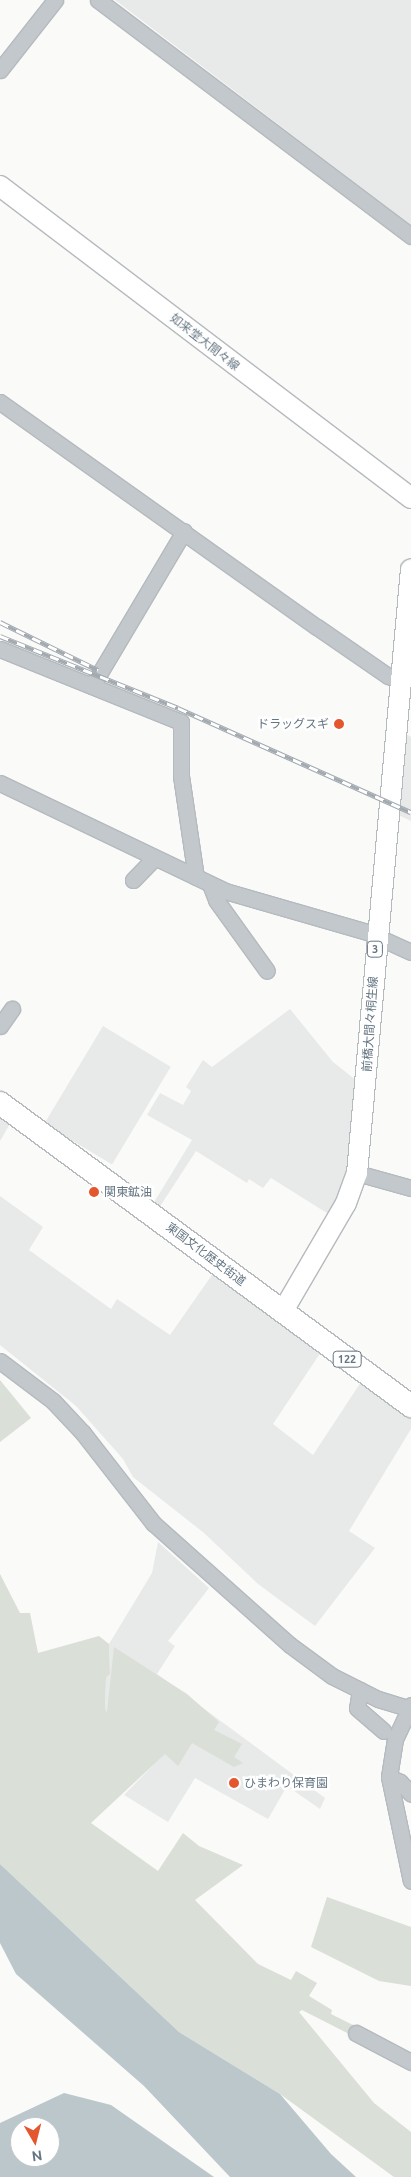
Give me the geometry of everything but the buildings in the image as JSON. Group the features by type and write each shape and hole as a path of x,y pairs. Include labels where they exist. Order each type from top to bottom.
{"highway":[{"name":"東国文化歴史街道","path":"0,1103 411,1406"}],"main road":[{"name":"如来堂大間々線","path":"0,186 411,498"},
{"name":"前橋大間々桐生線","path":"283,1311 346,1203 357,1173 376,936 400,680 406,655 411,569"}],"street":[{"path":"0,70 55,0"},
{"path":"98,0 411,236"},
{"path":"0,402 388,676 400,680"},
{"path":"92,686 184,531"},
{"path":"0,649 181,722 184,802 196,877"},
{"path":"0,783 210,884 376,936 411,952"},
{"path":"133,880 154,858"},
{"path":"210,884 216,900 267,971"},
{"path":"0,1026 12,1009"},
{"path":"357,1173 411,1188"},
{"path":"0,1361 62,1410 153,1523 290,1645 332,1676 360,1690 410,1708 394,1739 389,1777 411,1881"},
{"path":"360,1690 357,1708 383,1731"},
{"path":"389,1777 400,1782 411,1794"},
{"path":"356,2033 411,2062"}],"shaded area":[{"path":"115,0 411,0 411,225 295,137"},
{"path":"403,732 411,737 411,821 394,813"},
{"path":"290,1009 333,1062 357,1081 351,1166 330,1215 271,1178 263,1188 249,1179 247,1183 196,1151 159,1208 153,1204 192,1140 147,1115 160,1093 183,1105 191,1091 186,1087 203,1060 212,1067"},
{"path":"103,1026 171,1067 112,1164 44,1124"},
{"path":"0,1116 11,1122 0,1141"},
{"path":"0,1196 43,1227 29,1250 111,1309 117,1299 170,1335 214,1272 321,1352 273,1424 313,1455 361,1382 411,1416 411,1429 349,1531 375,1548 315,1626 258,1584 204,1533 133,1477 123,1459 76,1406 0,1345"},
{"path":"0,1380 31,1418 0,1442"},
{"path":"158,1542 209,1588 168,1641 175,1646 157,1674 325,1798 320,1809 287,1786 268,1819 195,1778 168,1822 124,1795 165,1753 131,1733 105,1710 106,1678 110,1674 109,1644 152,1573"},
{"path":"0,1574 20,1613 30,1613 38,1653 99,1636 109,1644 110,1674 106,1678 105,1709 107,1712 114,1647 187,1694 219,1722 214,1730 242,1744 234,1757 243,1763 234,1767 192,1743 178,1766 165,1754 91,1823 158,1871 183,1833 199,1846 243,1865 195,1900 258,1964 291,1980 296,1971 317,1983 309,1996 332,2010 331,2014 355,2026 353,2036 302,2010 299,2012 374,2103 411,2132 411,2177 394,2177 280,2094 179,2032 0,1864"},
{"path":"0,1864 179,2032 280,2094 331,2154 356,2177 230,2177 144,2086 16,1974 0,1943"},
{"path":"327,1897 411,1927 411,1986 379,1981 311,1947"},
{"path":"64,2093 111,2105 214,2177 0,2177 0,2123 10,2118 10,2167 60,2167 60,2117 13,2117"}],"railway":[{"path":"0,622 98,670"},
{"path":"0,636 178,708 411,812"}],"place":[{"name":"ドラッグスギ","path":"339,724"},
{"name":"関東鉱油","path":"94,1192"},
{"name":"ひまわり保育園","path":"234,1783"}]}
